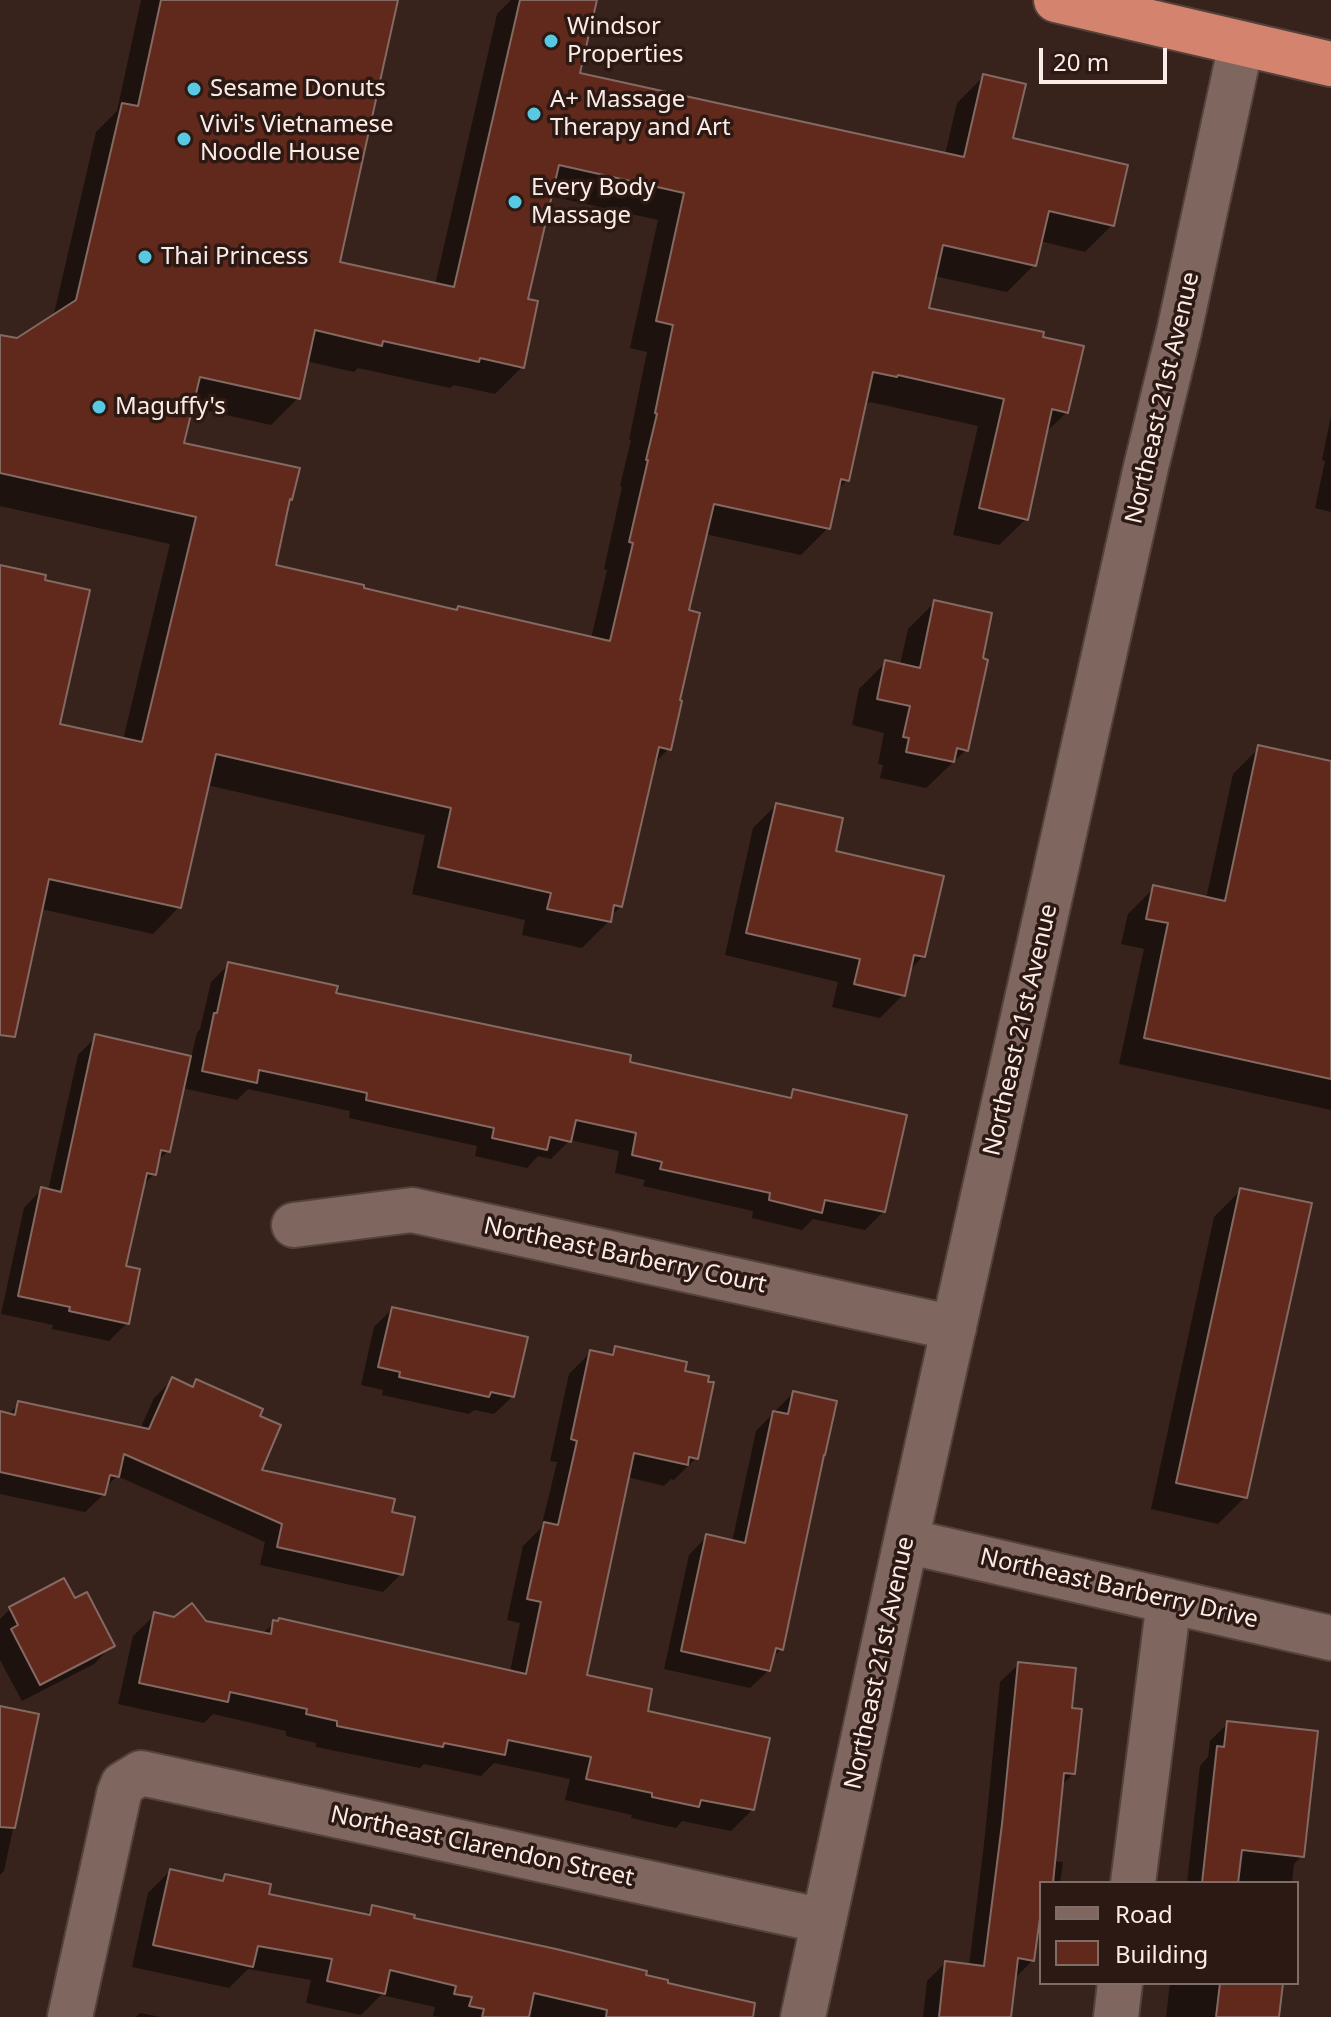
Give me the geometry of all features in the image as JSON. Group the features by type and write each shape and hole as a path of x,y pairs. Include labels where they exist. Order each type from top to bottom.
{"highway":[{"path":"1056,0 1331,64"}],"street":[{"name":"Northeast 21st Avenue","path":"803,2017 906,1541 1241,44"},
{"name":"Northeast Barberry Court","path":"294,1225 412,1210 954,1328"},
{"name":"Northeast Barberry Drive","path":"906,1541 1331,1638"},
{"path":"1133,1881 1169,1601"},
{"name":"Northeast Clarendon Street","path":"70,2017 119,1794 123,1784 141,1773 824,1921"},
{"path":"1116,2017 1120,1985"}],"building":[{"path":"161,0 398,0 340,262 454,287 520,0 597,0 580,73 964,157 983,74 1026,84 1013,138 1128,165 1114,226 1049,211 1036,266 943,245 929,308 1044,332 1043,337 1084,346 1068,413 1052,409 1028,520 979,508 1004,399 873,372 849,481 841,479 830,529 714,504 689,610 700,613 671,750 659,747 622,907 614,905 611,922 547,909 551,893 438,867 451,808 216,754 181,908 49,879 15,1037 0,1035 0,565 46,575 45,580 90,590 60,724 142,742 196,517 0,473 0,335 17,338 76,300 122,103 138,106","holes":["559,165 684,193 656,321 673,325 629,542 633,543 610,641 458,606 457,610 276,565 300,468 184,443 200,377 300,399 315,330 382,346 383,341 479,362 480,358 524,368 538,301 528,299"]},
{"path":"934,600 992,613 983,658 988,660 968,751 957,748 954,762 906,752 909,738 903,737 910,706 877,699 885,660 920,668"},
{"path":"1258,745 1331,761 1331,1079 1144,1038 1168,923 1146,919 1153,885 1225,901"},
{"path":"776,803 843,818 836,851 944,876 925,957 914,955 905,996 854,984 860,959 746,933"},
{"path":"228,962 338,986 336,993 631,1055 630,1062 791,1098 793,1089 907,1115 885,1212 825,1200 822,1213 769,1200 770,1193 660,1169 662,1162 632,1155 636,1133 576,1120 571,1142 550,1137 547,1150 492,1138 494,1128 366,1100 367,1093 259,1070 257,1083 202,1071"},
{"path":"95,1034 191,1056 170,1152 161,1150 156,1175 147,1173 126,1266 140,1269 129,1324 18,1296 41,1187 61,1192"},
{"path":"1240,1188 1312,1203 1247,1498 1176,1483"},
{"path":"392,1307 528,1337 514,1397 491,1392 489,1397 399,1377 400,1372 378,1367"},
{"path":"615,1346 687,1362 685,1371 709,1376 708,1382 714,1382 698,1459 689,1457 688,1465 634,1453 587,1675 652,1689 648,1711 770,1738 754,1810 701,1800 699,1807 586,1779 591,1757 508,1740 505,1755 444,1743 443,1747 337,1726 337,1721 306,1714 307,1709 230,1692 228,1702 139,1683 154,1612 174,1617 192,1603 206,1621 271,1634 273,1620 278,1621 279,1618 526,1674 541,1602 527,1599 544,1522 558,1525 577,1441 571,1439 590,1350 613,1355"},
{"path":"172,1377 193,1387 196,1379 263,1409 260,1416 281,1425 262,1470 395,1499 392,1512 415,1517 403,1575 277,1547 282,1524 124,1454 119,1477 110,1475 105,1495 0,1472 0,1411 15,1415 18,1401 149,1429"},
{"path":"793,1391 837,1401 783,1650 776,1648 770,1671 681,1651 706,1534 745,1543 773,1411 788,1414"},
{"path":"64,1578 75,1598 87,1592 115,1646 40,1685 11,1629 18,1625 9,1607"},
{"path":"1018,1662 1076,1668 1072,1708 1082,1709 1075,1774 1064,1773 1053,1881 1039,1881 1039,1925 1034,1961 1018,1958 1011,2017 939,2017 945,1961 984,1966"},
{"path":"0,1706 39,1714 15,1828 0,1827"},
{"path":"1227,1721 1318,1731 1304,1857 1242,1850 1238,1881 1202,1881 1217,1746 1224,1747"},
{"path":"170,1869 223,1881 225,1874 271,1884 269,1894 370,1915 372,1905 415,1915 414,1918 647,1971 646,1975 668,1980 668,1983 755,2003 753,2017 606,2017 607,2010 534,1993 529,2017 482,2017 484,2009 469,2006 472,1997 454,1994 456,1986 390,1970 385,1994 327,1981 332,1959 258,1946 253,1967 153,1945"},
{"path":"1220,1985 1283,1985 1279,2017 1216,2017"}],"place":[{"name":"Windsor Properties","path":"551,41"},
{"name":"Sesame Donuts","path":"194,89"},
{"name":"A+ Massage Therapy and Art","path":"534,114"},
{"name":"Vivi's Vietnamese Noodle House","path":"184,139"},
{"name":"Every Body Massage","path":"515,202"},
{"name":"Thai Princess","path":"145,257"},
{"name":"Maguffy's","path":"99,407"}]}
